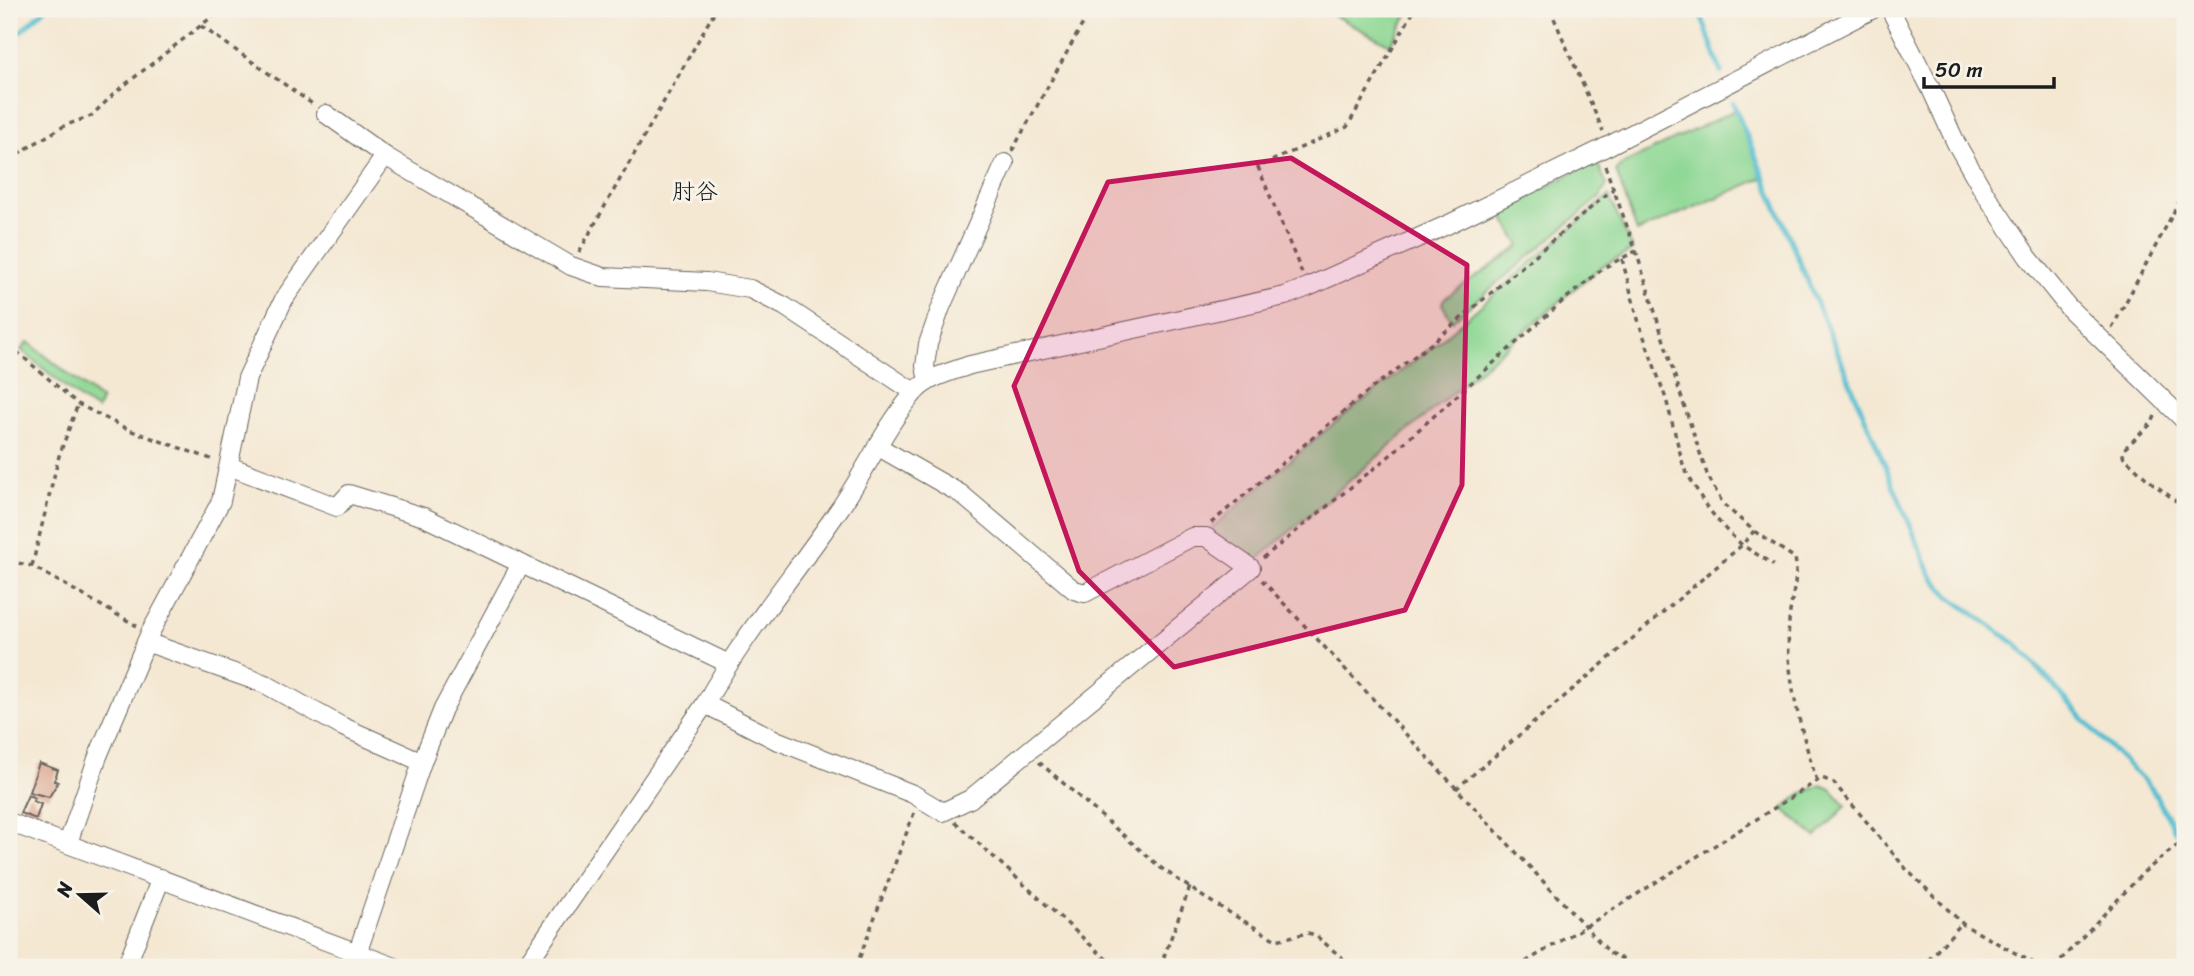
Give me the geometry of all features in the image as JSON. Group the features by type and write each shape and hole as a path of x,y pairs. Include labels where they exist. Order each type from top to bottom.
{"street":[{"path":"921,387 970,365 1285,296 1308,287 1449,224 1604,148 1873,9"},
{"path":"1890,9 1908,41 1956,144 1984,192 2028,257 2068,307 2185,421"},
{"path":"326,114 385,156 571,266 603,277 707,282 750,289 784,306 921,387"},
{"path":"68,843 98,756 148,637 221,501 247,378 284,299 385,156"},
{"path":"526,967 705,704 727,663 838,511 877,446 921,387 928,344 941,307 1005,163"},
{"path":"705,704 776,740 920,798 943,812 971,799 1251,568 1206,537 1192,537 1085,593 1074,590 961,494 877,446"},
{"path":"229,466 337,507 349,494 424,517 727,663"},
{"path":"357,954 422,762 443,709 521,564"},
{"path":"148,637 265,684 341,726 422,762"},
{"path":"9,822 395,967"},
{"path":"127,967 161,878"}],"path":[{"path":"9,159 64,126 91,116 117,91 222,9"},
{"path":"571,266 716,9"},
{"path":"1077,9 1088,15"},
{"path":"1005,163 1091,9"},
{"path":"1308,287 1258,167 1347,127 1415,9"},
{"path":"1550,9 1604,148 1613,189 1636,251 1707,474 1723,504 1754,531 1795,558 1797,568 1789,623 1791,659 1800,728 1817,781"},
{"path":"201,26 326,114"},
{"path":"1206,537 1210,524 1220,515 1372,388 1431,344 1613,189"},
{"path":"2101,339 2113,326 2185,191"},
{"path":"1636,251 1605,267 1564,300 1387,458 1251,568 1610,953 1638,967"},
{"path":"1622,259 1639,323 1666,399 1685,468 1706,506 1742,545 1774,565"},
{"path":"9,345 78,404 129,430 229,466"},
{"path":"32,566 59,456 78,404"},
{"path":"1457,789 1742,545 1754,531"},
{"path":"9,561 32,566 148,637"},
{"path":"1027,752 1161,868 1268,937 1284,940 1308,933 1315,935 1353,967"},
{"path":"1517,967 1822,778 1834,783 1907,870 1962,923 2041,967"},
{"path":"856,967 920,798"},
{"path":"943,812 1115,967"},
{"path":"2054,967 2144,872 2185,839"},
{"path":"1160,967 1190,887"},
{"path":"1922,967 1962,923"}],"highlighted area":[{"path":"1291,158 1467,265 1462,485 1405,610 1174,667 1079,571 1014,386 1108,182"}],"green space":[{"path":"1322,9 1411,9 1390,45"},
{"path":"1735,110 1763,178 1637,232 1616,171 1621,165"},
{"path":"1597,162 1607,185 1600,197 1452,321 1442,304 1444,299 1520,246 1500,212"},
{"path":"1609,196 1632,247 1631,251 1600,267 1259,558 1250,563 1212,531 1213,527 1327,429 1436,344"},
{"path":"28,342 101,400 97,410 21,350"},
{"path":"1822,785 1831,789 1846,806 1816,837 1783,809 1802,793"}],"building":[{"path":"39,763 58,770 54,781 58,782 49,797 29,792"},
{"path":"28,795 41,804 36,819 20,813"}],"waterway":[{"path":"9,42 45,9"},
{"path":"1699,9 1721,72"},
{"path":"1733,103 1931,575 1949,596 2017,645 2096,733 2152,789 2176,832"}],"district":[{"name":"肘谷","path":"695,191"}]}
